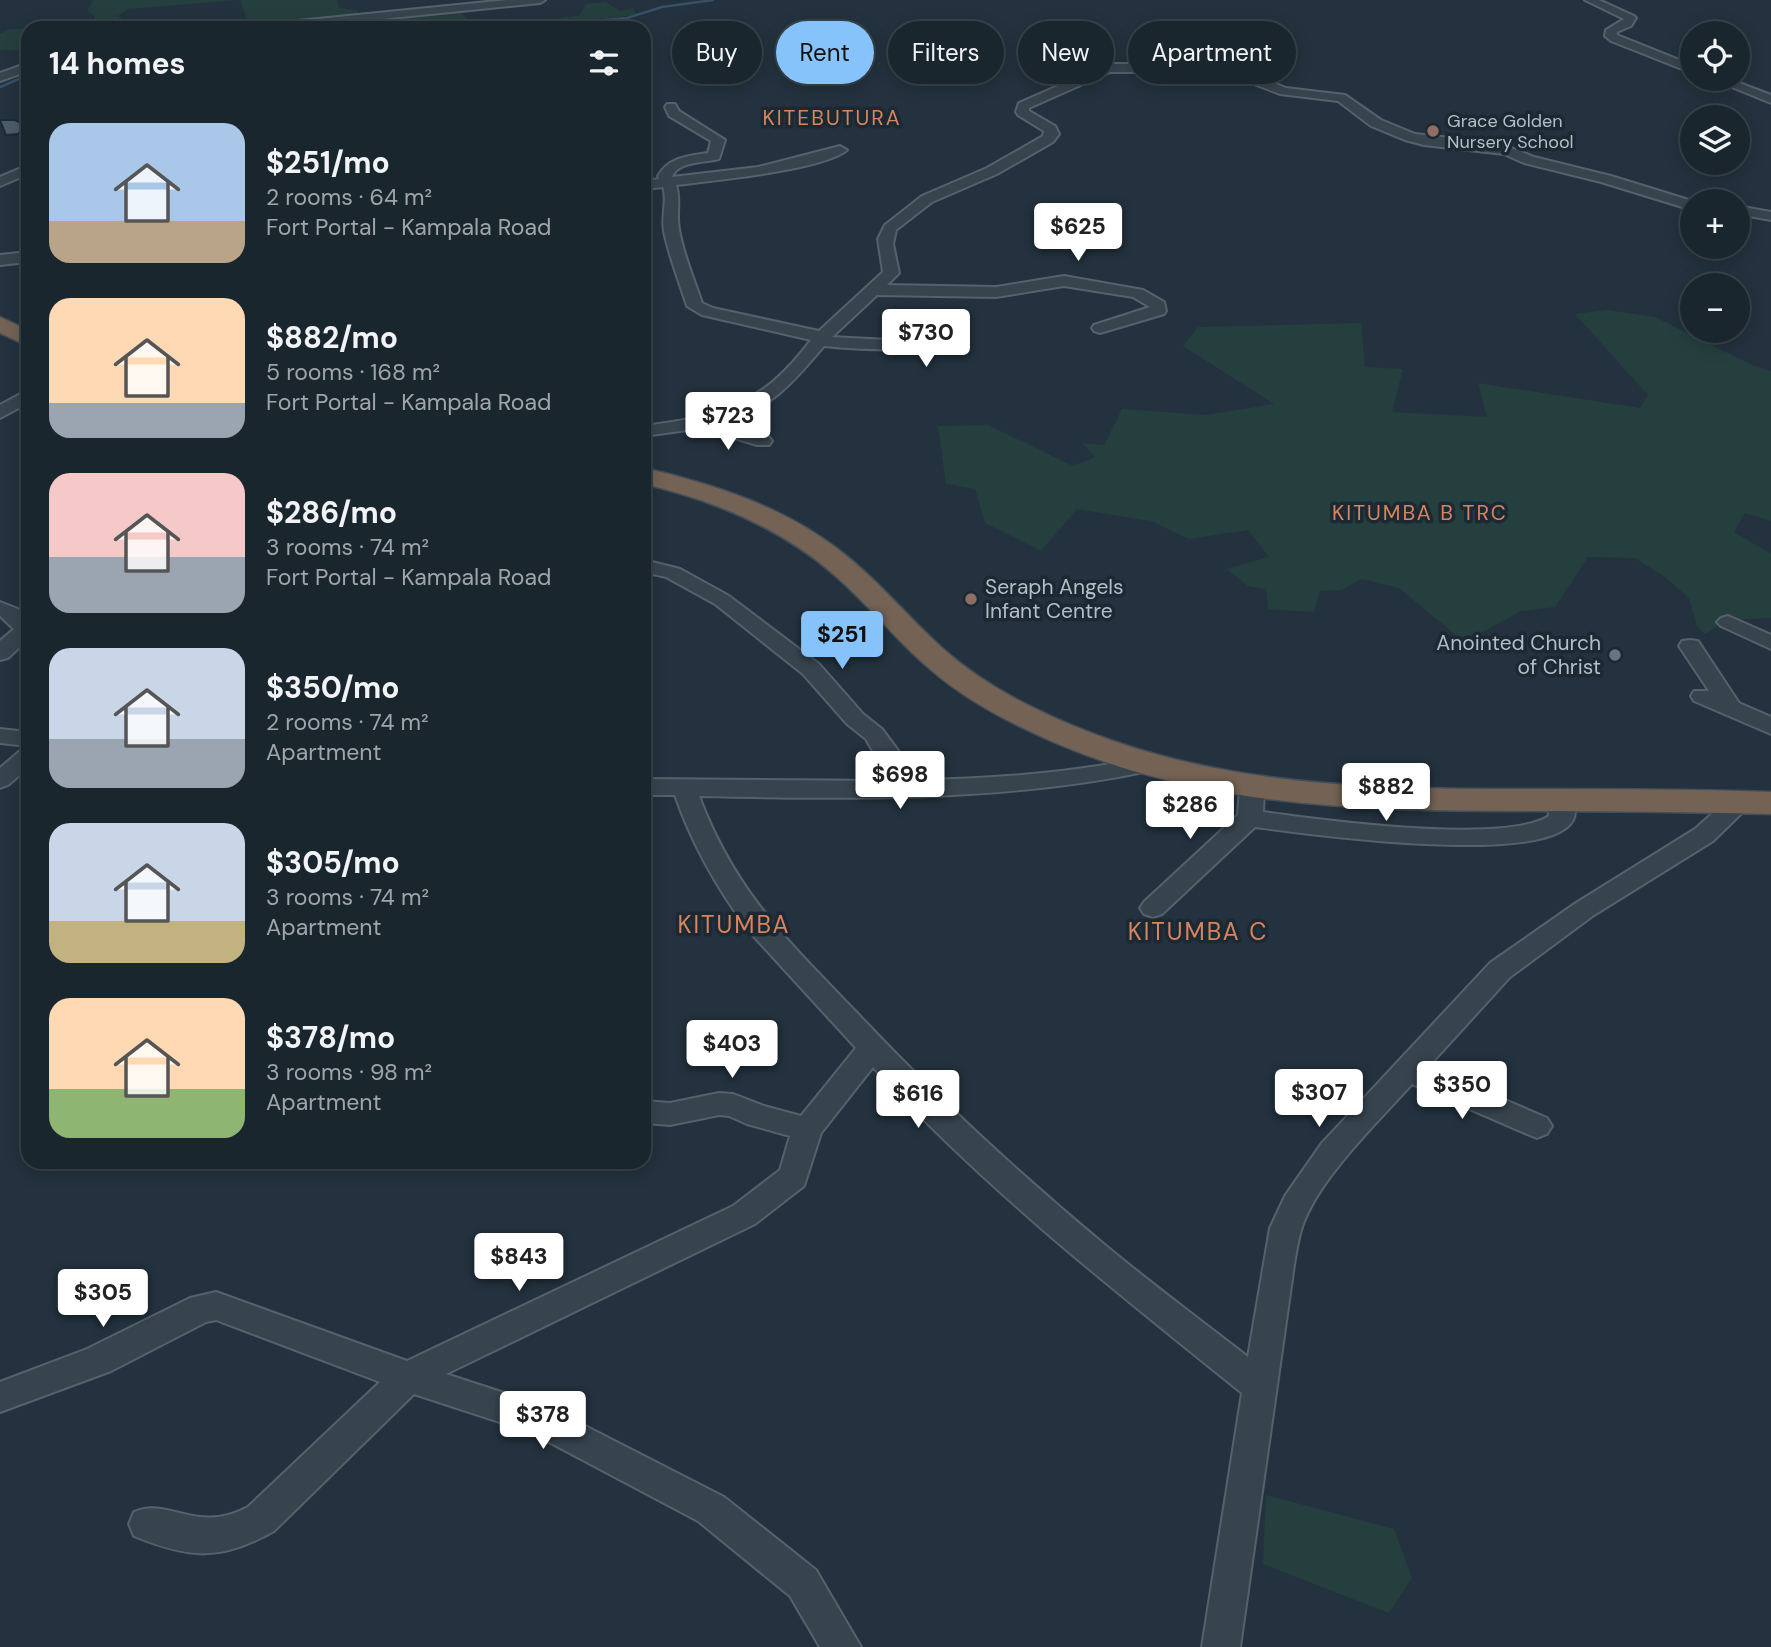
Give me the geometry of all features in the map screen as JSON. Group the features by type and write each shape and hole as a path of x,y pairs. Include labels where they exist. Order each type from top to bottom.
{"highway":[{"path":"0,324 21,335"},
{"path":"651,478 747,507 791,530 830,556 947,668 979,692 1070,736 1251,803 1331,812 1403,800 1756,803"}],"street":[{"path":"369,18 469,0"},
{"path":"336,21 540,0"},
{"path":"1590,0 1630,18 1627,24 1612,30 1611,36 1615,39 1680,64"},
{"path":"651,430 706,424 750,406 774,391 791,376 821,339 854,305 875,290 891,273 886,247 886,234 890,228 927,199 992,171 1048,138 1052,134 1050,129 1022,112 1023,106 1097,71 1113,67 1229,68 1283,91 1340,98 1376,123 1410,137 1424,141 1488,146 1529,160 1606,178 1680,201"},
{"path":"0,77 21,70"},
{"path":"1750,91 1771,99"},
{"path":"671,107 674,113 718,140 715,156 684,161 666,172 666,183 671,192 669,215 672,233 695,306 708,312 856,345 911,346 958,337"},
{"path":"651,184 758,171 840,150"},
{"path":"0,182 21,172"},
{"path":"1750,212 1771,216"},
{"path":"0,260 21,258"},
{"path":"875,290 996,292 1064,281 1137,293 1158,305 1158,311 1100,328"},
{"path":"911,346 949,355"},
{"path":"0,413 21,400"},
{"path":"706,424 763,441"},
{"path":"651,568 673,573 722,600 811,669 855,719 874,734 890,756 906,788"},
{"path":"0,608 11,613 21,623"},
{"path":"1728,622 1771,643"},
{"path":"0,653 21,634"},
{"path":"1690,646 1732,708"},
{"path":"1702,696 1753,716 1771,727"},
{"path":"0,736 21,738"},
{"path":"0,779 21,762"},
{"path":"651,787 791,790 1026,784 1149,764"},
{"path":"684,788 715,864 738,899 757,924 910,1088 965,1141 1095,1256 1259,1386"},
{"path":"1403,800 1412,834"},
{"path":"1331,812 1412,834 1480,838 1548,830 1560,823 1560,801"},
{"path":"1153,908 1251,803"},
{"path":"1221,1647 1278,1265 1286,1228 1296,1205 1333,1152 1474,997 1519,954 1585,909 1756,803"},
{"path":"147,1524 212,1539 240,1531 261,1518 409,1376 744,1215 793,1177 807,1129 873,1047"},
{"path":"1408,1070 1537,1126"},
{"path":"651,1113 670,1114 719,1104 733,1105 757,1116 807,1129"},
{"path":"0,1397 99,1360 201,1308 216,1306 550,1424 711,1509 803,1583 842,1647"}],"green space":[{"path":"94,0 239,0 128,9 118,16 126,21 93,21 95,17 87,10"},
{"path":"240,0 337,0 339,8 358,10 357,18 325,21 248,21"},
{"path":"605,2 620,11 633,8 637,15 576,21 543,21 580,15 586,4"},
{"path":"459,10 469,21 344,21"},
{"path":"10,29 21,29 21,51 0,50 0,34"},
{"path":"1607,310 1655,317 1680,329 1680,343 1708,343 1752,365 1771,371 1771,521 1745,513 1734,532 1771,554 1771,618 1727,620 1705,634 1697,626 1689,598 1665,577 1635,558 1588,557 1555,607 1521,611 1464,642 1399,588 1362,579 1341,590 1320,591 1314,612 1268,609 1266,589 1248,586 1226,569 1269,557 1248,530 1189,539 1151,521 1077,509 1041,551 985,523 975,489 946,484 938,426 988,425 1073,466 1095,457 1082,443 1104,445 1122,409 1207,415 1274,404 1183,346 1198,327 1361,323 1365,367 1403,369 1392,412 1487,417 1478,383 1640,408 1648,395 1575,314"},
{"path":"1266,1495 1394,1529 1412,1578 1389,1613 1263,1564"}],"building":[{"path":"0,120 15,120 21,123 21,131 18,134 6,135"}],"waterway":[{"path":"591,21 627,18 662,7 713,0"},
{"path":"0,87 21,78"}],"place":[{"name":"Grace Golden Nursery School","path":"1433,131"},
{"name":"Seraph Angels Infant Centre","path":"971,599"},
{"name":"Anointed Church of Christ","path":"1615,655"}],"district":[{"name":"KITEBUTURA","path":"832,118"},
{"name":"KITUMBA B TRC","path":"1420,513"},
{"name":"KITUMBA","path":"734,925"},
{"name":"KITUMBA C","path":"1198,932"}]}
